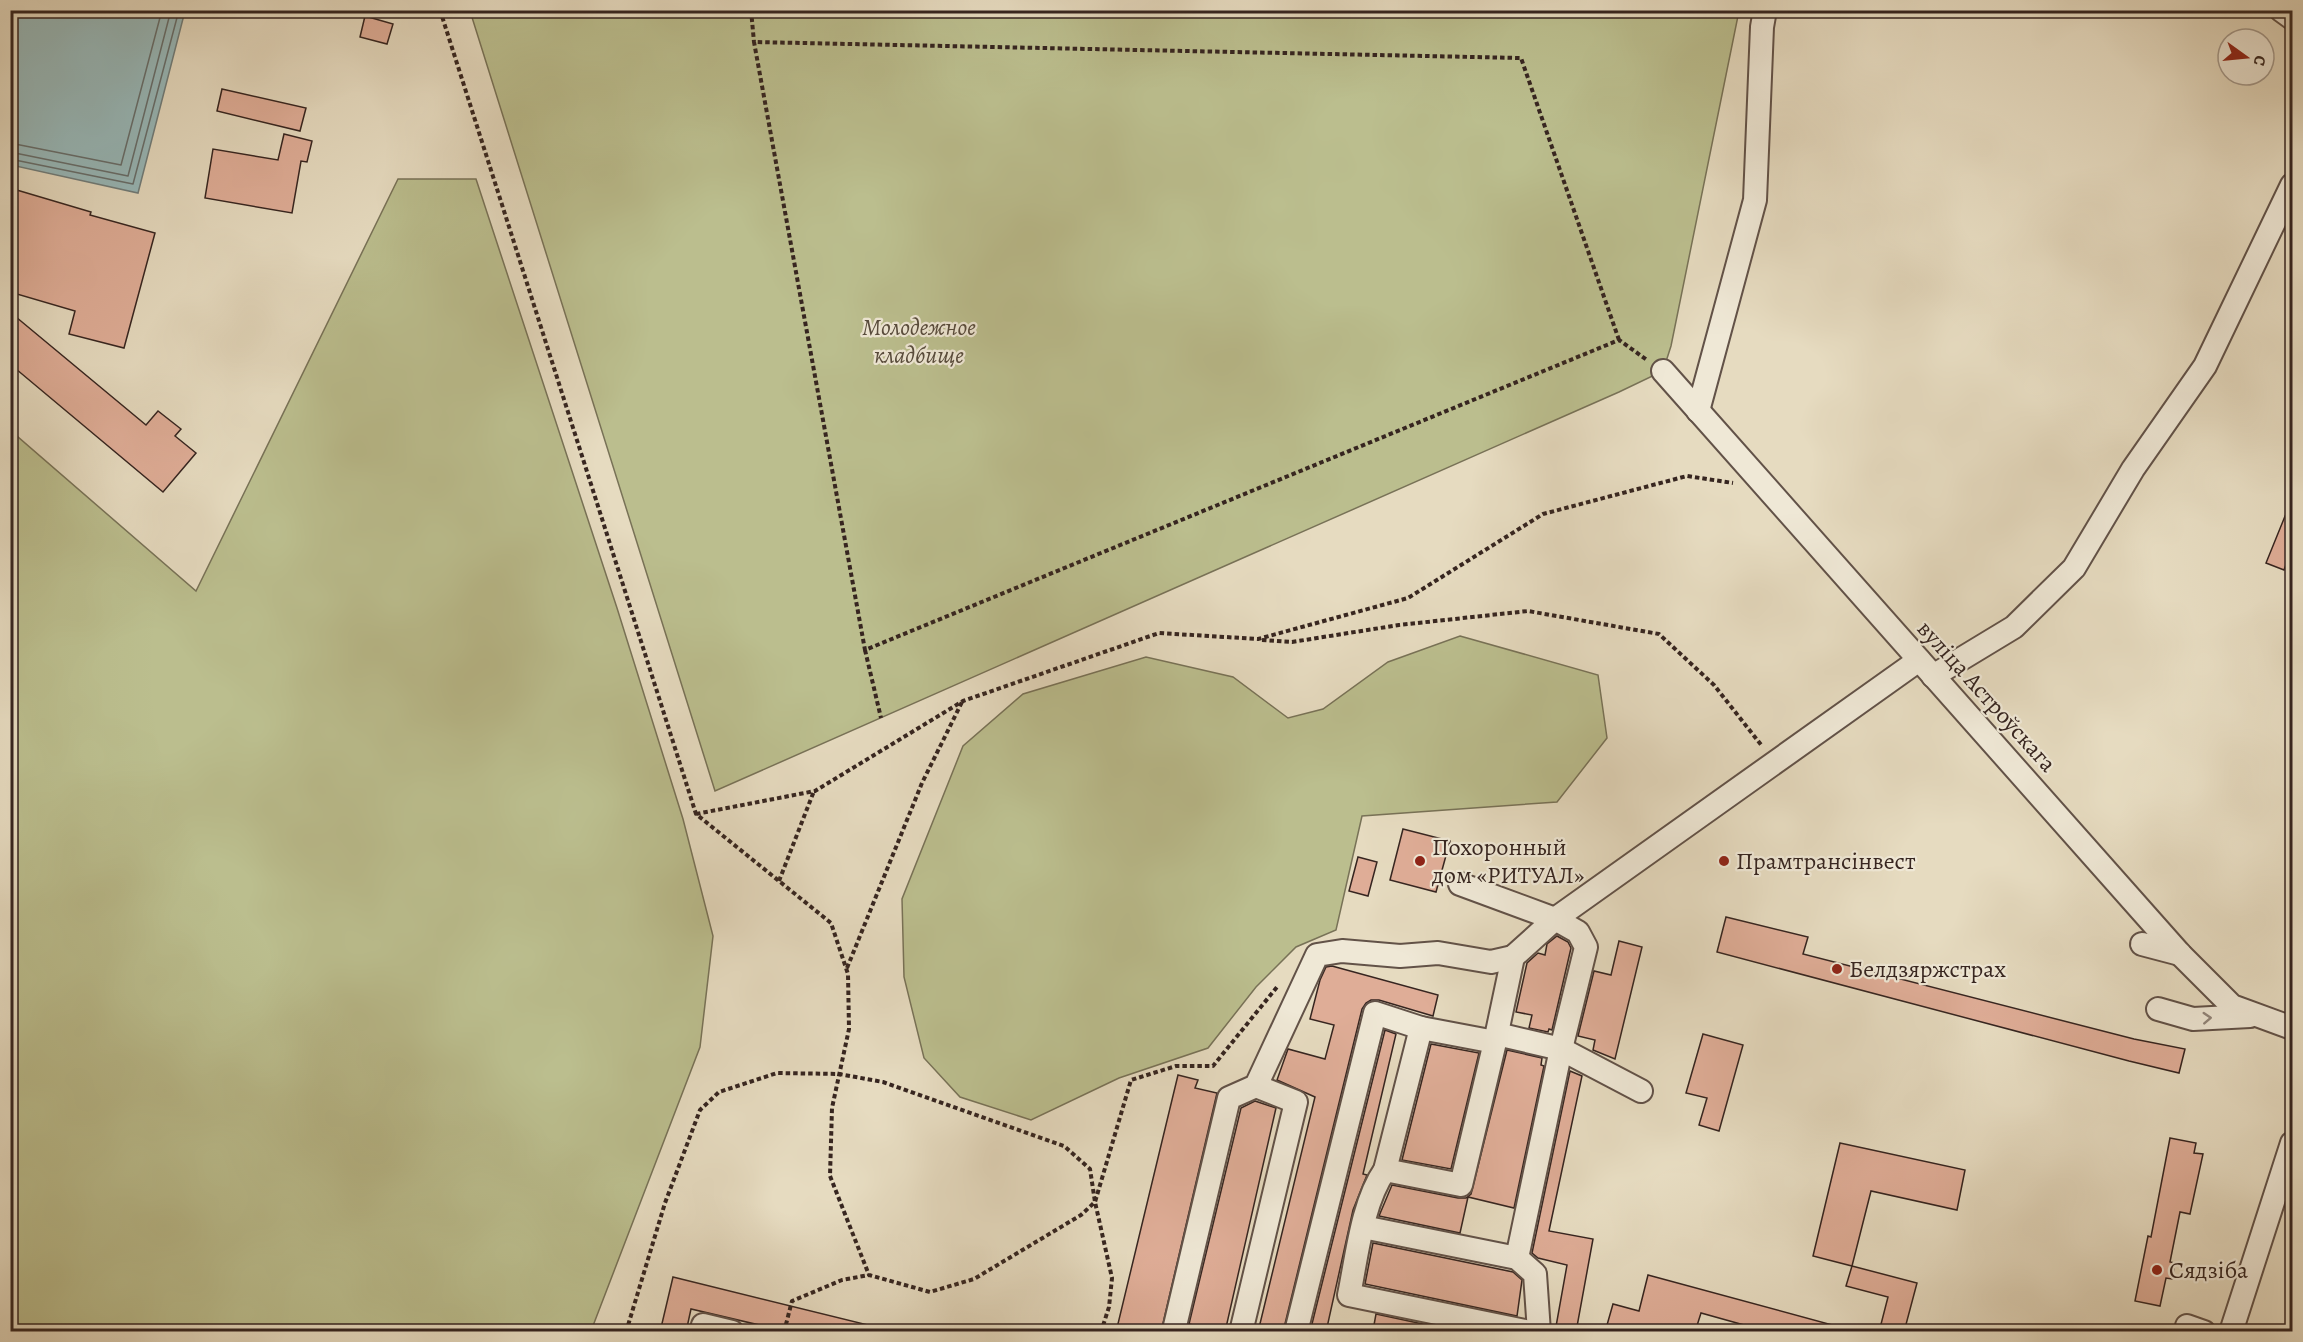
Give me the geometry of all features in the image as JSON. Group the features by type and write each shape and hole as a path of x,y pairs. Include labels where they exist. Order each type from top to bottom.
{"street":[{"path":"1698,411 1755,200 1762,27 1765,10"},
{"path":"2281,10 2292,18"},
{"path":"1179,1332 1174,1330 1228,1098 1256,1086 1317,955 1342,951 1401,956 1438,953 1491,962 1513,957 1555,919 1776,763 1926,668 2014,627 2074,568 2133,469 2205,366 2292,186"},
{"name":"вуліца Астроўскага","path":"1662,371 2180,954 2232,1006 2292,1029"},
{"path":"1460,885 1555,919 1578,932 1586,947 1561,1049 1517,1258"},
{"path":"2142,944 2180,954"},
{"path":"1385,1170 1461,1185 1513,957"},
{"path":"2158,1009 2193,1019 2258,1016"},
{"path":"1296,1332 1375,1013 1421,1028 1561,1049 1641,1091"},
{"path":"1421,1028 1385,1170 1376,1184 1363,1227 1349,1295 1530,1332"},
{"path":"1241,1332 1296,1102 1256,1086"},
{"path":"2230,1332 2292,1143"},
{"path":"1363,1227 1517,1258 1535,1274 1539,1332"},
{"path":"701,1332 703,1325 732,1332"}],"path":[{"path":"441,10 696,814 831,923 846,969 849,1029 832,1108 830,1176 869,1275"},
{"path":"751,10 754,42 865,650 881,718"},
{"path":"754,42 1521,58 1619,340 1662,371"},
{"path":"865,650 1619,340"},
{"path":"1258,639 1408,598 1543,514 1687,476 1766,488"},
{"path":"696,814 815,790 963,701 1159,633 1292,642 1400,625 1528,611 1659,634 1714,685 1776,763"},
{"path":"846,969 922,783 963,701"},
{"path":"779,881 815,790"},
{"path":"784,1332 792,1301 842,1280 869,1275 930,1292 974,1279 1081,1215 1095,1202 1131,1080 1176,1066 1213,1066 1278,984"},
{"path":"626,1332 665,1203 700,1110 719,1092 777,1073 839,1074 883,1082 1064,1146 1090,1169 1112,1278 1109,1307 1101,1332"}],"green space":[{"name":"Молодежное кладбище","path":"470,11 1739,11 1671,346 1663,371 715,791"},
{"path":"398,179 476,179 617,608 683,819 713,936 700,1047 591,1331 11,1331 11,431 196,591"},
{"path":"1460,636 1598,675 1607,738 1557,802 1362,816 1336,930 1296,947 1256,987 1208,1048 1119,1078 1031,1120 960,1097 924,1058 904,977 902,899 963,746 1023,694 1146,657 1233,677 1288,718 1323,709 1388,662"}],"water":[{"path":"11,10 185,11 138,193 11,165"}],"building":[{"path":"365,16 393,24 387,44 360,37"},
{"path":"222,89 306,108 300,131 217,111"},
{"path":"284,134 312,141 307,162 301,161 292,213 205,198 213,149 278,160"},
{"path":"10,188 91,212 90,215 155,233 124,348 69,334 75,311 10,292"},
{"path":"10,312 146,425 158,411 181,429 175,436 196,453 163,492 10,364"},
{"path":"2292,499 2292,548 2284,570 2266,563"},
{"name":"Похоронный дом «РИТУАЛ»","path":"1403,829 1450,841 1436,892 1390,880"},
{"path":"1358,857 1377,862 1368,896 1349,891"},
{"path":"1726,917 1808,937 1803,954 2134,1039 2185,1049 2179,1073 1717,952"},
{"path":"1557,936 1568,942 1571,948 1552,1030 1549,1029 1548,1032 1529,1028 1532,1015 1516,1012 1527,963 1538,953 1545,955 1547,944"},
{"path":"1619,941 1642,947 1615,1059 1593,1050 1595,1040 1578,1036 1594,971 1611,975"},
{"path":"1332,966 1438,995 1433,1016 1379,1000 1371,1000 1362,1009 1283,1332 1258,1332 1315,1097 1277,1080 1288,1049 1325,1059 1334,1025 1310,1019 1320,980 1326,967"},
{"path":"1385,1030 1396,1034 1363,1174 1367,1175 1353,1210 1326,1332 1310,1332"},
{"path":"1703,1034 1743,1045 1719,1131 1699,1125 1707,1098 1686,1093"},
{"path":"1431,1044 1479,1053 1451,1169 1402,1160"},
{"path":"1507,1050 1542,1058 1541,1065 1544,1066 1514,1208 1468,1197 1460,1233 1379,1216 1392,1185 1458,1198 1466,1198 1471,1194"},
{"path":"1570,1071 1582,1076 1549,1231 1593,1239 1576,1332 1555,1332 1567,1265 1538,1258 1532,1253"},
{"path":"1178,1075 1198,1080 1195,1088 1217,1093 1161,1332 1116,1332"},
{"path":"1255,1101 1276,1108 1225,1332 1223,1332 1189,1324 1241,1108"},
{"path":"2170,1138 2196,1143 2194,1153 2203,1154 2190,1214 2180,1212 2170,1262 2175,1263 2172,1279 2166,1278 2160,1306 2135,1301 2148,1236 2151,1237"},
{"path":"1840,1143 1965,1170 1957,1210 1871,1191 1852,1266 1813,1256"},
{"path":"1373,1243 1513,1272 1522,1280 1517,1316 1365,1284"},
{"path":"1852,1266 1917,1283 1904,1332 1879,1332 1888,1297 1846,1286"},
{"path":"1648,1275 1836,1326 1835,1332 1769,1332 1701,1313 1695,1332 1605,1332 1613,1304 1639,1311"},
{"path":"673,1277 868,1325 867,1332 789,1332 691,1309 686,1332 660,1332"},
{"path":"1376,1314 1460,1332 1406,1332 1374,1325"}],"place":[{"name":"Похоронный дом «РИТУАЛ»","path":"1420,861"},
{"name":"Прамтрансінвест","path":"1724,861"},
{"name":"Белдзяржстрах","path":"1837,969"},
{"name":"Сядзіба","path":"2157,1270"}]}
